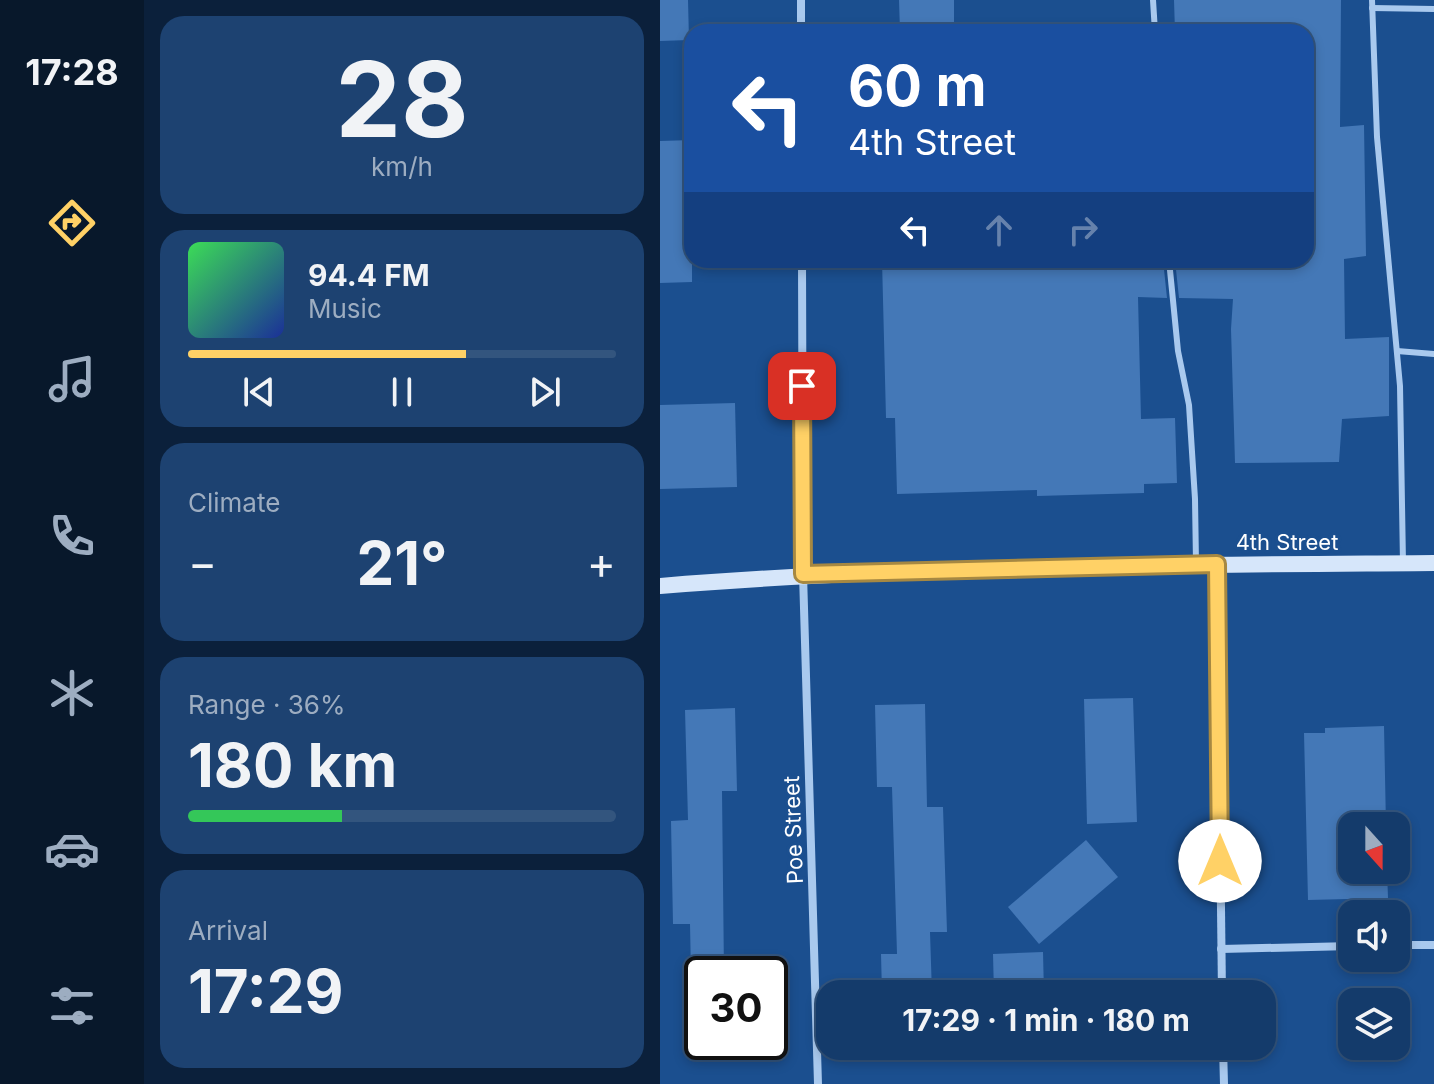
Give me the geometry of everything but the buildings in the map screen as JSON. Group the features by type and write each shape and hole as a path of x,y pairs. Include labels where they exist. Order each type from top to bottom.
{"main road":[{"name":"4th Street","path":"660,586 803,574 1217,564 1434,563"}],"street":[{"path":"801,0 801,24"},
{"name":"Poe Street","path":"802,268 803,574 818,1084"},
{"path":"1217,564 1222,980"},
{"path":"1410,945 1434,945"},
{"path":"1221,949 1338,946"},
{"path":"1223,1060 1224,1084"}],"lane":[{"path":"1153,0 1154,24"},
{"path":"1403,563 1400,386 1377,137 1372,4 1434,9"},
{"path":"1170,268 1178,351 1189,405 1196,565"},
{"path":"1397,351 1434,354"}],"route":[{"path":"802,386 803,574 1217,564 1220,861"}]}
